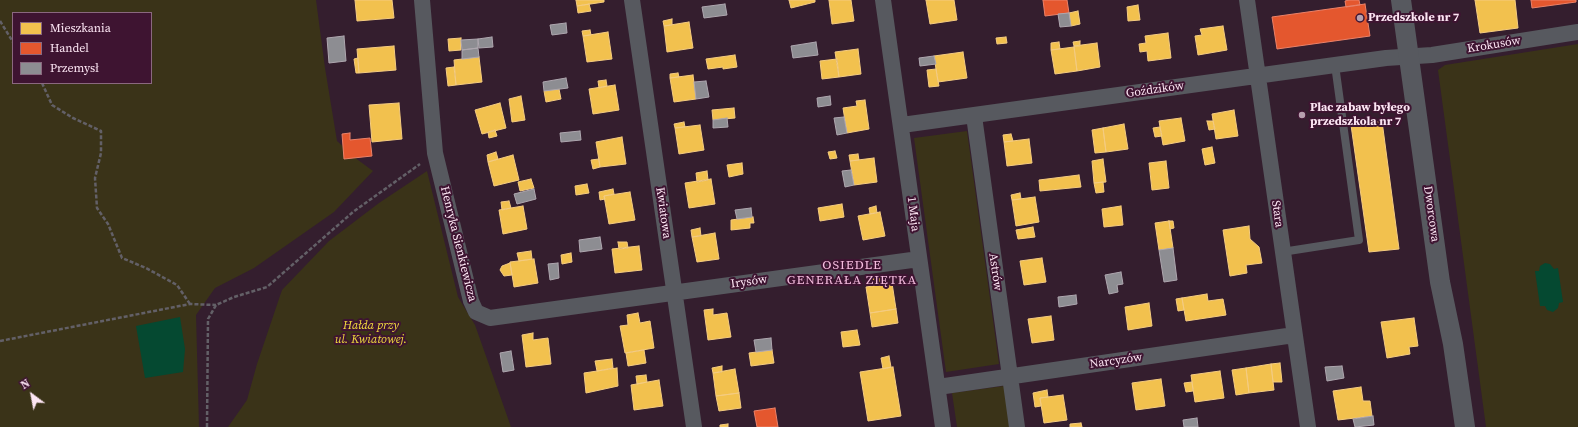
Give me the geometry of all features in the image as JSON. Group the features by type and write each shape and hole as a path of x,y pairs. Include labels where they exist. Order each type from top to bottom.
{"street":[{"name":"Henryka Sienkiewicza","path":"422,0 435,153 471,301 476,312 490,318 674,292"},
{"name":"Kwiatowa","path":"632,0 694,427"},
{"name":"1 Maja","path":"883,0 902,126 943,427"},
{"name":"Stara","path":"1247,0 1308,427"},
{"name":"Dworcowa","path":"1401,0 1440,282 1453,344 1465,427"},
{"name":"Krokusów","path":"1409,57 1432,55 1578,32"},
{"name":"Goździków","path":"902,126 1335,64 1409,57"},
{"name":"Astrów","path":"974,116 1017,427"},
{"name":"Irysów","path":"674,292 919,259"},
{"name":"Narcyzów","path":"938,387 1294,334"}],"lane":[{"path":"1282,252 1359,240 1335,64"}],"path":[{"path":"0,21 12,40"},
{"path":"42,84 52,105 73,118 101,131 102,153 95,178 97,208 108,224 122,258 146,268 177,285 190,304"},
{"path":"0,341 190,304 216,305 234,297 267,287 353,212 435,153"},
{"path":"207,427 208,319 216,305"}],"green space":[{"path":"0,0 316,0 337,141 373,171 334,212 254,268 215,288 196,315 199,427 0,427"},
{"path":"1578,44 1578,427 1486,427 1438,70 1445,65"},
{"path":"967,131 999,364 946,372 914,138"},
{"name":"Hałda przy ul. Kwiatowej.","path":"427,171 458,297 475,325 511,427 228,427 247,400 257,364 282,290 329,241 379,203"},
{"path":"1004,386 1010,427 957,427 952,393"}],"shaded area":[{"path":"1545,263 1550,264 1554,269 1558,268 1563,302 1559,303 1558,308 1553,312 1547,310 1545,306 1540,306 1535,271 1539,271 1540,266"},
{"path":"180,317 185,349 183,372 145,378 136,326"}],"building: Mieszkania":[{"path":"355,0 392,0 394,18 357,21"},
{"path":"576,0 604,0 604,2 577,6"},
{"path":"789,0 815,0 815,2 791,8"},
{"path":"829,0 851,0 854,21 832,24"},
{"path":"926,0 954,0 957,20 930,24"},
{"path":"1475,0 1515,0 1518,28 1480,33"},
{"path":"589,4 591,11 578,13 577,6"},
{"path":"1138,5 1140,20 1128,21 1127,7"},
{"path":"1078,11 1080,24 1071,26 1069,13"},
{"path":"672,19 672,25 664,26 663,21"},
{"path":"689,22 693,48 667,52 664,26"},
{"path":"1223,26 1227,50 1198,55 1195,36 1202,35 1200,29"},
{"path":"590,30 591,35 583,36 582,31"},
{"path":"608,32 612,59 587,62 583,36"},
{"path":"1168,33 1171,58 1148,61 1147,51 1140,52 1139,44 1146,43 1145,36"},
{"path":"1006,37 1007,43 997,44 996,38"},
{"path":"461,38 461,50 449,51 448,39"},
{"path":"1080,41 1080,46 1074,46 1073,42"},
{"path":"1059,42 1060,49 1051,50 1051,43"},
{"path":"1097,43 1100,67 1077,71 1074,46"},
{"path":"394,46 396,70 359,73 357,49"},
{"path":"1074,47 1077,71 1055,74 1051,50"},
{"path":"858,49 861,74 839,77 835,52"},
{"path":"963,52 967,78 938,82 934,56"},
{"path":"735,55 737,67 708,69 706,59"},
{"path":"479,57 482,82 456,85 454,60"},
{"path":"358,58 359,73 356,73 354,59"},
{"path":"837,59 839,77 822,79 820,61"},
{"path":"454,67 456,85 448,86 446,68"},
{"path":"936,69 939,86 929,87 927,70"},
{"path":"678,73 679,77 670,78 670,74"},
{"path":"693,75 696,99 674,102 670,78"},
{"path":"606,80 607,86 599,88 598,81"},
{"path":"615,85 619,110 593,114 589,89"},
{"path":"559,89 561,99 546,102 544,91"},
{"path":"521,96 525,120 512,122 509,99"},
{"path":"865,100 869,129 847,133 843,108 857,106 856,101"},
{"path":"399,103 402,139 372,142 369,105"},
{"path":"500,103 506,128 482,134 475,110"},
{"path":"734,108 735,118 713,120 712,110"},
{"path":"1234,110 1238,136 1216,139 1212,114"},
{"path":"1181,118 1185,141 1163,145 1159,121"},
{"path":"1207,121 1213,121 1215,129 1209,130"},
{"path":"1382,121 1399,249 1369,252 1351,125"},
{"path":"684,122 685,127 675,128 674,124"},
{"path":"1124,124 1128,149 1106,152 1103,128"},
{"path":"700,125 704,150 679,154 675,128"},
{"path":"1160,127 1162,136 1155,137 1153,128"},
{"path":"1103,128 1106,152 1095,153 1092,130"},
{"path":"495,130 497,136 489,138 488,132"},
{"path":"1011,134 1013,141 1004,142 1003,135"},
{"path":"622,137 626,164 600,167 596,142"},
{"path":"1029,139 1032,163 1007,166 1004,142"},
{"path":"1212,147 1215,163 1205,165 1202,149"},
{"path":"835,151 837,158 830,159 828,152"},
{"path":"496,152 498,159 488,162 487,155"},
{"path":"858,154 859,160 850,161 849,155"},
{"path":"513,155 519,180 494,186 488,162"},
{"path":"874,158 877,182 854,185 850,161"},
{"path":"599,159 600,167 593,169 591,160"},
{"path":"1103,159 1106,182 1094,183 1092,161"},
{"path":"1166,161 1169,188 1152,190 1149,163"},
{"path":"742,163 743,174 729,177 727,165"},
{"path":"707,171 708,180 697,182 696,173"},
{"path":"1079,175 1081,187 1040,191 1039,180"},
{"path":"531,179 534,188 520,191 518,182"},
{"path":"711,179 715,204 689,208 685,183"},
{"path":"1103,182 1104,192 1096,193 1094,183"},
{"path":"587,184 589,193 576,195 575,186"},
{"path":"613,189 614,194 604,196 605,199 600,200 599,192"},
{"path":"630,192 635,220 609,224 604,196"},
{"path":"1020,193 1021,199 1012,200 1011,195"},
{"path":"1035,197 1039,222 1016,226 1012,200"},
{"path":"509,201 511,208 502,210 501,202"},
{"path":"842,204 844,217 820,221 818,208"},
{"path":"523,206 527,229 503,234 499,210"},
{"path":"876,206 877,213 870,214 869,208"},
{"path":"1121,206 1123,225 1104,227 1102,209"},
{"path":"880,212 885,236 863,240 858,216"},
{"path":"753,217 754,223 750,223 750,228 731,230 731,220"},
{"path":"1169,221 1173,221 1174,228 1170,229"},
{"path":"1169,221 1173,248 1159,250 1155,223"},
{"path":"1249,226 1250,239 1259,247 1262,263 1246,265 1247,273 1230,276 1223,230"},
{"path":"1033,227 1035,237 1018,239 1016,230"},
{"path":"700,228 701,236 692,237 691,230"},
{"path":"715,233 719,259 697,262 692,237"},
{"path":"618,242 627,242 628,248 619,249"},
{"path":"639,246 642,270 615,273 612,249"},
{"path":"531,251 532,259 519,261 517,253"},
{"path":"571,253 572,262 562,264 561,255"},
{"path":"1042,258 1046,282 1024,285 1020,261"},
{"path":"534,259 538,283 514,287 510,262"},
{"path":"510,263 512,275 504,276 500,270 502,266"},
{"path":"881,277 882,284 869,286 868,279"},
{"path":"892,283 896,309 870,313 866,287"},
{"path":"1207,294 1208,301 1223,299 1226,315 1186,321 1182,298"},
{"path":"1182,298 1184,310 1178,311 1176,299"},
{"path":"1149,303 1152,326 1128,330 1125,307"},
{"path":"713,309 713,315 727,313 731,337 708,340 704,310"},
{"path":"896,309 898,323 872,327 870,313"},
{"path":"638,313 640,323 650,321 654,348 625,353 620,326 628,325 627,315"},
{"path":"1051,316 1054,340 1032,343 1028,319"},
{"path":"1414,318 1418,346 1409,347 1410,354 1387,358 1381,322"},
{"path":"857,330 860,345 843,347 841,332"},
{"path":"533,333 533,340 548,338 551,364 526,367 522,335"},
{"path":"644,350 646,363 628,366 626,353"},
{"path":"772,350 774,363 751,366 749,353"},
{"path":"889,356 891,367 883,369 881,358"},
{"path":"612,359 613,368 597,371 595,361"},
{"path":"1280,363 1282,382 1273,382 1271,364"},
{"path":"1271,364 1274,390 1249,393 1246,368"},
{"path":"722,366 722,372 713,373 712,368"},
{"path":"893,367 901,416 868,421 860,372"},
{"path":"617,368 618,386 586,393 584,373"},
{"path":"1246,368 1249,393 1236,395 1232,370"},
{"path":"735,369 739,393 716,396 713,373"},
{"path":"1220,371 1224,398 1195,402 1191,375"},
{"path":"646,375 647,382 637,384 636,376"},
{"path":"1161,379 1165,406 1136,410 1132,383"},
{"path":"659,380 663,406 634,410 631,385"},
{"path":"1192,382 1193,391 1186,392 1184,383"},
{"path":"1361,387 1363,401 1370,401 1372,416 1338,420 1333,391"},
{"path":"1047,390 1048,397 1040,398 1041,406 1035,407 1033,393"},
{"path":"739,393 741,408 719,411 716,396"},
{"path":"1063,395 1067,420 1044,423 1040,398"},
{"path":"1081,423 1082,427 1070,427 1070,424"},
{"path":"728,424 728,427 720,427 720,425"}],"building: Handel":[{"path":"1043,0 1067,0 1069,13 1045,16"},
{"path":"1359,0 1360,5 1346,7 1345,1"},
{"path":"1531,0 1576,0 1576,2 1532,8"},
{"path":"1365,4 1370,36 1277,49 1272,17"},
{"path":"350,133 350,140 370,138 372,156 344,159 342,134"},
{"path":"775,408 778,427 757,427 754,411"}],"building: Przemysł":[{"path":"725,4 727,15 704,18 702,7"},
{"path":"1069,13 1071,26 1060,27 1058,14"},
{"path":"566,23 567,33 552,35 550,25"},
{"path":"344,36 346,61 329,63 327,38"},
{"path":"492,37 493,47 479,48 478,39"},
{"path":"478,39 478,48 462,50 461,40"},
{"path":"816,42 818,55 793,58 791,46"},
{"path":"478,48 479,57 462,59 462,50"},
{"path":"934,56 936,64 920,66 919,58"},
{"path":"566,78 568,88 544,91 543,82"},
{"path":"706,81 709,97 696,99 694,82"},
{"path":"830,96 831,105 818,107 817,98"},
{"path":"844,117 847,133 837,135 834,118"},
{"path":"727,118 728,127 713,128 713,120"},
{"path":"580,131 581,140 561,142 560,133"},
{"path":"851,170 854,185 845,187 842,171"},
{"path":"534,189 536,199 517,204 514,194"},
{"path":"751,208 752,217 737,219 735,210"},
{"path":"600,237 602,249 580,252 579,240"},
{"path":"1173,248 1177,280 1164,282 1159,250"},
{"path":"558,263 559,278 550,280 548,264"},
{"path":"1121,272 1123,284 1117,285 1118,292 1109,294 1105,275"},
{"path":"1076,295 1077,304 1059,307 1058,297"},
{"path":"771,338 772,350 756,352 754,340"},
{"path":"511,351 514,370 503,372 500,353"},
{"path":"1342,366 1344,378 1327,381 1325,367"},
{"path":"1373,416 1374,425 1355,427 1353,419"},
{"path":"1197,418 1198,427 1184,427 1183,420"}],"place":[{"name":"Przedszkole nr 7","path":"1360,18"},
{"name":"Plac zabaw byłego przedszkola nr 7","path":"1302,115"}],"district":[{"name":"OSIEDLE GENERAŁA ZIĘTKA","path":"852,274"}]}
